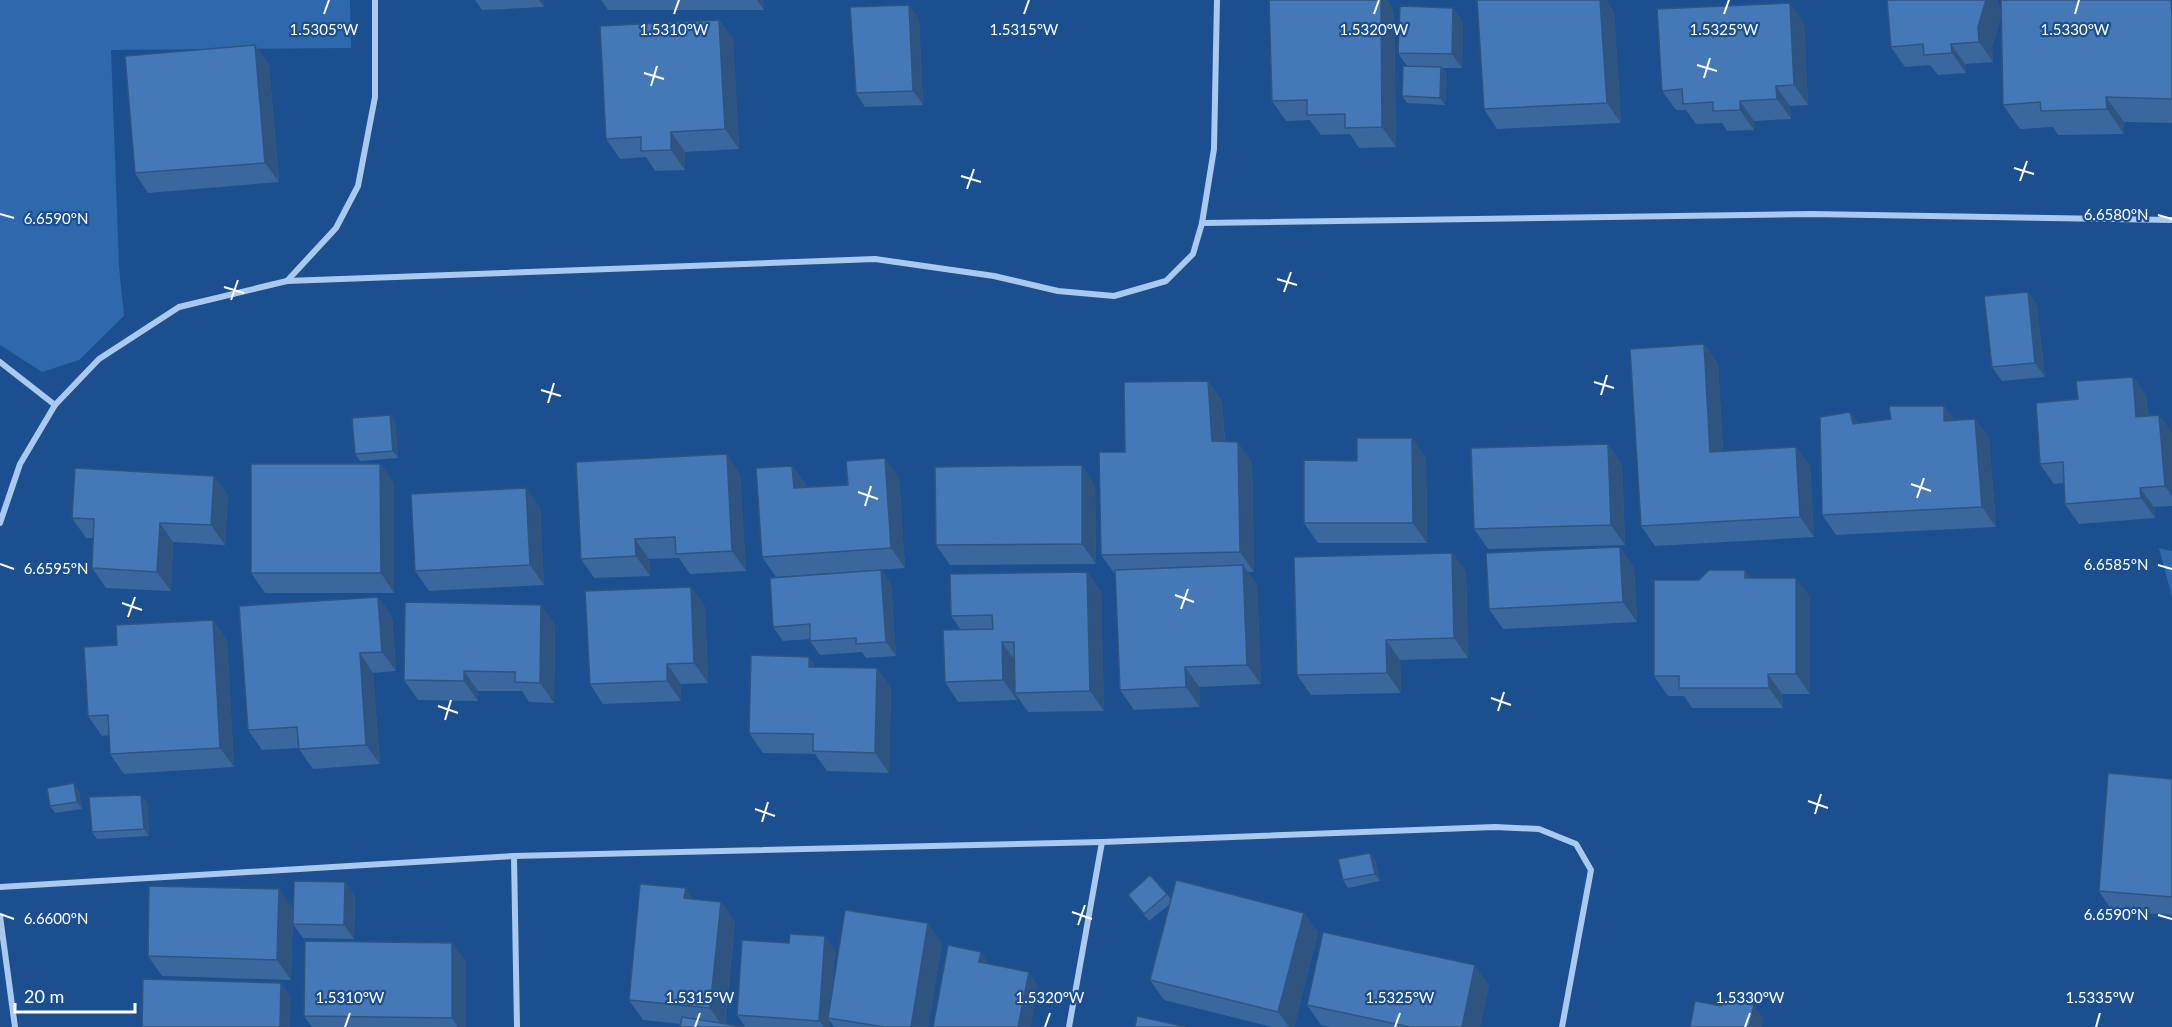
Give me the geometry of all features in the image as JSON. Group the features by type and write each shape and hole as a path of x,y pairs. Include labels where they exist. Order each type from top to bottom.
{"street":[{"path":"287,281 336,228 358,186 375,97 375,0"},
{"path":"0,523 20,464 55,405 99,359 179,307 287,281 875,259 994,276 1058,291 1114,296 1166,281 1193,254 1202,223 1214,149 1217,0"},
{"path":"1202,223 1811,214 2172,220"},
{"path":"0,362 55,405"},
{"path":"0,887 514,856 1102,842 1495,827 1539,829 1576,843 1591,870 1562,1027"},
{"path":"1069,1027 1102,842"},
{"path":"514,856 517,1027"},
{"path":"0,916 15,1027"}],"shaded area":[{"path":"0,0 350,0 351,48 111,50 119,266 124,316 79,360 42,372 0,345"},
{"path":"2159,548 2172,551 2172,597"}],"building":[{"path":"1269,0 1381,0 1382,127 1345,128 1345,114 1307,115 1307,100 1272,101"},
{"path":"1477,0 1600,0 1607,103 1484,109"},
{"path":"1887,0 1986,0 1978,27 1979,42 1951,44 1952,53 1924,55 1923,44 1891,47"},
{"path":"2001,0 2171,0 2172,99 2106,97 2107,109 2041,111 2040,102 2003,105"},
{"path":"1790,3 1794,85 1776,86 1777,99 1740,101 1740,110 1713,111 1713,102 1683,104 1682,89 1662,91 1657,9"},
{"path":"909,5 913,91 856,93 850,7"},
{"path":"1400,6 1453,8 1452,54 1398,53"},
{"path":"719,20 725,129 671,132 671,150 641,151 641,137 606,139 600,26"},
{"path":"255,45 265,163 135,173 125,56"},
{"path":"1403,66 1441,67 1440,98 1402,96"},
{"path":"2028,292 2035,363 1992,367 1984,296"},
{"path":"1704,344 1710,452 1796,447 1800,517 1641,526 1630,349"},
{"path":"2133,377 2136,417 2159,415 2165,486 2140,488 2141,498 2065,504 2063,462 2040,464 2036,403 2078,399 2076,381"},
{"path":"1208,381 1212,441 1238,442 1240,552 1101,555 1099,452 1125,452 1124,382"},
{"path":"1889,406 1944,406 1944,421 1975,419 1982,507 1822,515 1820,417 1850,412 1853,424 1891,419"},
{"path":"390,415 393,451 355,454 352,418"},
{"path":"1357,438 1412,438 1413,523 1304,523 1304,460 1357,461"},
{"path":"1608,444 1611,525 1474,529 1471,448"},
{"path":"727,454 732,551 676,554 675,537 635,539 636,556 581,559 576,462"},
{"path":"885,458 891,548 762,557 756,468 792,466 794,488 848,485 846,461"},
{"path":"251,464 380,464 381,573 251,573"},
{"path":"1082,465 1082,544 936,545 935,467"},
{"path":"75,468 214,476 211,525 160,523 157,572 92,568 94,519 72,518"},
{"path":"526,488 530,565 415,571 411,494"},
{"path":"1620,547 1623,602 1489,609 1486,553"},
{"path":"1452,553 1454,638 1386,640 1387,673 1297,675 1294,557"},
{"path":"1243,565 1247,665 1185,667 1186,687 1120,690 1115,570"},
{"path":"881,570 886,642 856,644 856,638 810,641 810,624 773,627 770,578"},
{"path":"1709,570 1745,570 1745,578 1796,578 1796,674 1768,674 1769,688 1679,688 1679,676 1654,676 1654,580 1699,580"},
{"path":"1087,572 1090,691 1015,693 1014,642 1002,642 1003,680 945,682 943,630 993,629 992,615 951,616 950,574"},
{"path":"691,587 694,663 667,664 667,681 590,684 585,591"},
{"path":"378,597 382,652 360,653 366,745 299,749 297,727 248,730 239,606"},
{"path":"405,602 541,605 540,683 515,682 515,672 464,671 464,681 404,680"},
{"path":"213,620 220,748 110,754 108,715 88,716 84,647 117,645 116,625"},
{"path":"751,655 809,657 809,667 877,668 875,753 813,751 813,734 749,733"},
{"path":"2108,773 2172,779 2172,897 2099,891"},
{"path":"74,783 77,802 50,806 47,788"},
{"path":"141,795 144,829 92,832 89,797"},
{"path":"1370,853 1375,874 1343,880 1338,859"},
{"path":"1150,875 1167,894 1144,914 1128,895"},
{"path":"1176,880 1304,913 1278,1012 1150,980"},
{"path":"294,881 345,882 344,925 293,924"},
{"path":"640,884 686,888 684,898 721,902 710,1008 629,1000"},
{"path":"149,886 279,889 277,960 148,956"},
{"path":"845,910 928,923 911,1027 884,1027 828,1018"},
{"path":"1323,932 1475,965 1462,1027 1410,1027 1307,1005"},
{"path":"790,934 825,936 819,1021 737,1015 742,940 789,943"},
{"path":"305,941 452,943 452,1018 304,1016"},
{"path":"948,945 981,952 979,962 1029,972 1018,1027 933,1027"},
{"path":"143,979 281,983 280,1027 142,1027"},
{"path":"1723,998 1754,1005 1749,1027 1690,1027 1695,1001 1721,1006"},
{"path":"1137,1016 1186,1027 1135,1027"},
{"path":"682,1017 745,1027 680,1027"}]}
